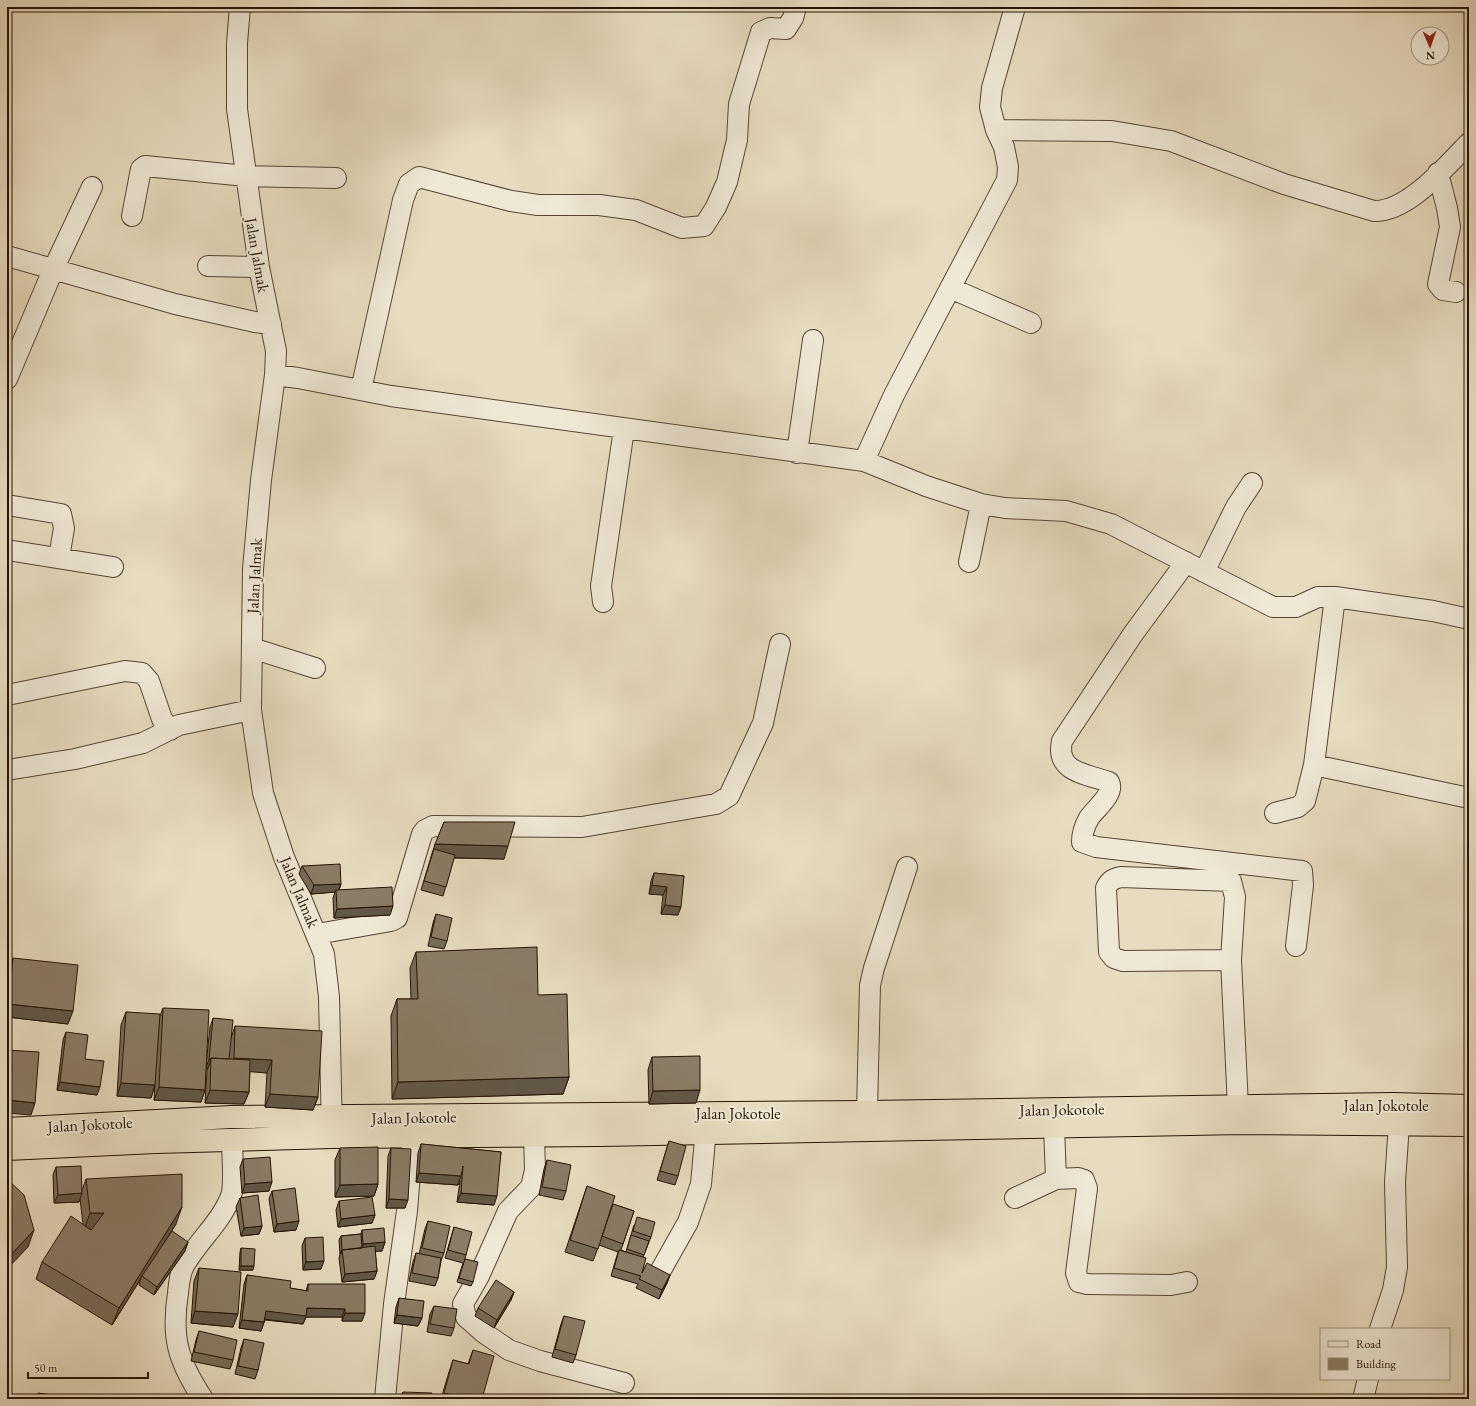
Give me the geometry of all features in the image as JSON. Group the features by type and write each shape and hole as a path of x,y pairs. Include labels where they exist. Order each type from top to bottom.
{"highway":[{"name":"Jalan Jokotole","path":"707,1123 867,1112 1394,1104 1469,1106"},
{"name":"Jalan Jokotole","path":"7,1129 231,1117 413,1136 534,1135 599,1125"},
{"name":"Jalan Jokotole","path":"7,1149 156,1142 232,1141 331,1127 707,1123 1054,1127 1243,1123 1469,1125"}],"street":[{"name":"Jalan Jalmak","path":"240,7 237,42 237,109 259,267 276,351 275,375 261,480 253,569 251,710 264,793 284,857 324,954 329,997 331,1127"},
{"path":"361,390 403,200 409,184 419,177 511,201 538,205 599,205 636,210 682,228 704,226 716,206 727,182 737,140 739,104 761,32 770,28 786,29 793,18 796,7"},
{"path":"864,461 894,395 1007,180 1008,167 1004,147 996,130 990,107 992,88 1014,7"},
{"path":"996,130 1112,131 1171,141 1284,184 1374,211 1383,211 1406,200 1438,173 1469,143"},
{"path":"132,216 142,167 149,166 246,176 336,178"},
{"path":"1438,173 1450,227 1438,284 1443,290 1456,292"},
{"path":"7,379 53,270 92,187"},
{"path":"7,256 174,304 255,322 271,324"},
{"path":"208,266 259,267"},
{"path":"950,288 1031,323"},
{"path":"797,453 813,340"},
{"path":"275,375 391,396 797,453 831,455 864,461 926,486 981,504 1005,508 1066,511 1111,524 1273,608 1296,607 1318,597 1334,607 1433,611 1469,619"},
{"path":"603,602 601,586 624,429"},
{"path":"1204,572 1236,507 1252,483"},
{"path":"969,562 981,504"},
{"path":"7,505 61,514 64,528 60,558"},
{"path":"7,550 113,567"},
{"path":"1186,562 1133,634 1062,741 1059,752 1061,760 1070,768 1109,782 1111,785 1110,792 1089,819 1082,834 1082,842 1096,847 1302,871 1303,885 1296,946"},
{"path":"1275,813 1298,807 1305,801 1314,765 1334,607"},
{"path":"317,934 391,921 397,918 422,834 425,830 433,826 582,827 716,804 725,800 730,796 763,723 780,644"},
{"path":"252,648 315,668"},
{"path":"7,695 126,671 142,673 149,681 162,719 170,730"},
{"path":"7,770 75,759 143,743 179,725 251,710"},
{"path":"1314,765 1469,798"},
{"path":"867,1112 870,985 874,968 907,867"},
{"path":"1231,960 1123,961 1114,958 1109,952 1106,888 1109,883 1112,879 1121,877 1231,882 1235,897 1231,960 1238,1107"},
{"path":"662,1270 685,1227 700,1184 707,1123"},
{"path":"1380,1328 1393,1290 1397,1267 1395,1182 1399,1124"},
{"path":"1054,1127 1056,1179"},
{"path":"534,1135 535,1170 531,1187 508,1211 479,1276 463,1304 466,1317 484,1333 509,1350 540,1361 624,1383"},
{"path":"386,1399 394,1304 407,1211 413,1136"},
{"path":"203,1399 182,1362 176,1342 175,1312 180,1276 184,1264 210,1232 232,1194 232,1141"},
{"path":"1015,1198 1056,1179 1078,1178 1084,1180 1087,1188 1076,1273 1079,1282 1087,1284 1171,1286 1187,1282"},
{"path":"1363,1399 1368,1380"}],"building":[{"path":"444,822 515,822 508,846 435,844"},
{"path":"434,849 455,855 446,887 424,881"},
{"path":"340,864 341,884 314,885 302,866"},
{"path":"654,873 684,876 681,907 665,905 667,887 652,885"},
{"path":"392,887 393,906 337,909 336,890"},
{"path":"436,914 452,918 447,941 431,937"},
{"path":"537,947 538,995 567,994 569,1077 398,1082 397,999 418,999 416,952"},
{"path":"13,958 78,965 73,1011 8,1004"},
{"path":"163,1008 209,1010 205,1090 159,1087"},
{"path":"126,1012 160,1014 155,1085 121,1083"},
{"path":"213,1018 233,1020 229,1059 209,1059"},
{"path":"235,1026 322,1031 318,1097 270,1094 272,1060 234,1058"},
{"path":"66,1032 88,1035 85,1059 104,1061 100,1087 60,1082"},
{"path":"7,1050 39,1052 35,1103 7,1100"},
{"path":"700,1056 700,1090 653,1091 652,1057"},
{"path":"211,1058 250,1060 249,1092 210,1090"},
{"path":"669,1141 686,1146 678,1176 660,1171"},
{"path":"421,1144 501,1152 497,1196 461,1193 463,1166 461,1176 419,1173"},
{"path":"378,1147 378,1184 340,1185 340,1148"},
{"path":"391,1148 411,1149 408,1200 389,1199"},
{"path":"270,1157 272,1182 245,1184 243,1159"},
{"path":"547,1160 571,1165 566,1191 542,1187"},
{"path":"81,1166 82,1193 58,1195 56,1167"},
{"path":"182,1174 182,1207 119,1308 42,1262 71,1216 91,1230 104,1213 90,1213 86,1179"},
{"path":"7,1179 24,1195 34,1230 7,1259"},
{"path":"587,1186 615,1196 598,1249 570,1240"},
{"path":"295,1188 299,1221 277,1224 272,1191"},
{"path":"258,1195 262,1226 244,1228 240,1198"},
{"path":"372,1197 375,1215 341,1219 339,1201"},
{"path":"613,1204 634,1211 623,1244 602,1236"},
{"path":"637,1217 655,1222 651,1237 633,1231"},
{"path":"428,1221 450,1226 444,1253 422,1248"},
{"path":"454,1227 472,1232 466,1255 448,1250"},
{"path":"384,1228 385,1242 363,1244 362,1230"},
{"path":"172,1231 188,1242 157,1287 142,1276"},
{"path":"361,1234 362,1248 342,1250 341,1236"},
{"path":"631,1235 649,1241 644,1255 627,1249"},
{"path":"323,1237 324,1261 306,1262 305,1238"},
{"path":"375,1246 377,1271 345,1274 342,1250"},
{"path":"241,1248 255,1249 254,1266 241,1266"},
{"path":"619,1250 646,1258 642,1273 647,1263 670,1275 662,1290 639,1279 641,1276 614,1268"},
{"path":"416,1253 441,1258 438,1278 412,1273"},
{"path":"465,1259 478,1262 473,1282 459,1278"},
{"path":"199,1268 241,1272 238,1314 195,1311"},
{"path":"247,1275 291,1281 290,1288 308,1291 308,1284 365,1284 365,1313 345,1313 345,1309 307,1308 306,1316 266,1311 264,1322 242,1320"},
{"path":"496,1280 514,1292 497,1320 478,1308"},
{"path":"399,1298 424,1301 422,1318 397,1315"},
{"path":"434,1306 457,1309 454,1328 430,1324"},
{"path":"564,1316 585,1321 576,1355 555,1349"},
{"path":"199,1331 237,1340 233,1360 194,1352"},
{"path":"244,1339 264,1343 258,1370 238,1366"},
{"path":"473,1350 494,1356 482,1399 466,1399 444,1393 453,1360 469,1364"},
{"path":"403,1392 432,1393 431,1399 403,1399"},
{"path":"38,1393 61,1396 106,1398 106,1399 37,1399"}]}
